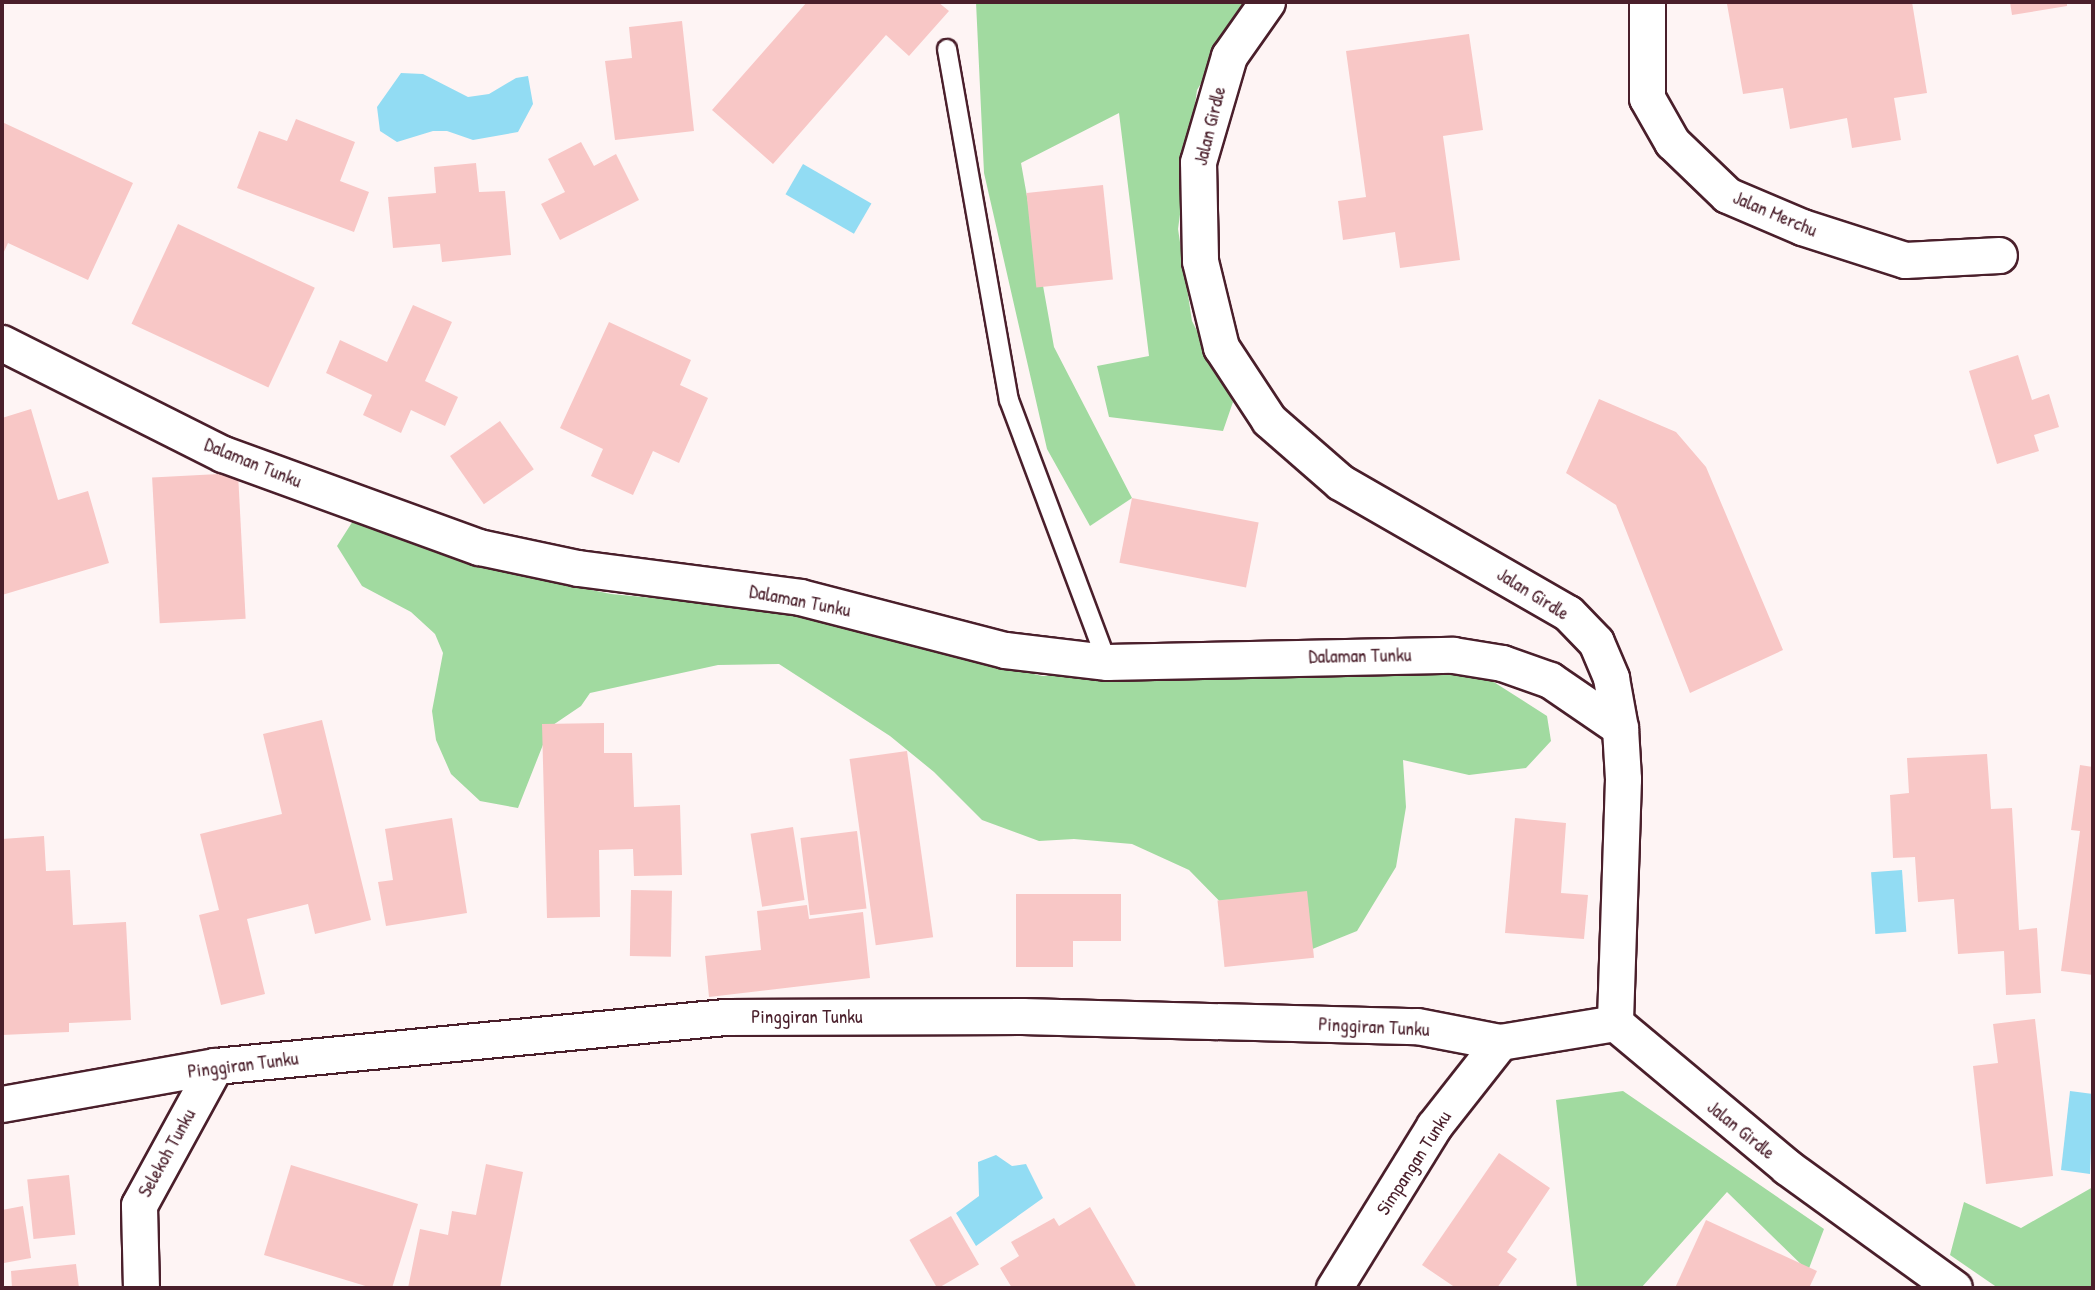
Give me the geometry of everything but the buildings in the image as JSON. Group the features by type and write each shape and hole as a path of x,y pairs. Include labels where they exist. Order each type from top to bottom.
{"street":[{"name":"Jalan Girdle","path":"1267,2 1229,56 1198,162 1199,261 1221,347 1269,420 1340,482 1568,613 1596,642 1605,659 1620,728 1623,779 1615,1023 1787,1167 1954,1288"},
{"name":"Jalan Merchu","path":"1650,9 1647,97 1672,142 1727,195 1802,227 1905,260 1999,256"},
{"name":"Dalaman Tunku","path":"2,343 223,454 479,547 578,568 800,597 1005,650 1107,662 1453,655 1502,663 1550,680 1620,728"},
{"name":"Pinggiran Tunku","path":"2,1104 215,1066 725,1017 1022,1016 1417,1026 1500,1042 1615,1023"},
{"name":"Simpangan Tunku","path":"1335,1288 1434,1126 1500,1042"},
{"name":"Selekoh Tunku","path":"141,1288 139,1205 215,1066"}],"lane":[{"path":"947,49 1009,400 1107,662"}],"green space":[{"path":"976,2 1250,2 1197,90 1178,229 1192,321 1233,402 1223,431 1109,417 1097,366 1149,356 1119,113 1021,163 1054,347 1132,498 1090,526 1047,449 984,173"},
{"path":"358,513 514,574 611,594 769,609 1042,676 1247,672 1478,672 1547,716 1551,741 1526,768 1469,775 1403,760 1406,807 1396,867 1357,931 1300,954 1238,920 1189,870 1132,844 1074,839 1039,841 982,820 934,772 890,736 779,664 718,665 590,693 581,706 550,727 518,808 480,801 451,774 436,740 432,711 443,653 435,634 411,612 362,586 337,546"},
{"path":"1623,1091 1824,1229 1808,1271 1727,1192 1641,1288 1577,1288 1556,1100"},
{"path":"2093,1187 2093,1287 1998,1288 1950,1255 1964,1202 2021,1228"}],"water":[{"path":"401,73 423,74 468,97 489,94 516,78 528,76 533,104 518,132 473,140 447,131 433,131 397,142 380,131 377,107"},
{"path":"803,164 871,204 854,234 786,194"},
{"path":"1902,870 1906,932 1875,934 1871,872"},
{"path":"2070,1091 2093,1094 2090,1174 2061,1170"},
{"path":"996,1155 1012,1166 1026,1164 1043,1198 976,1246 956,1213 979,1196 978,1162"}]}
